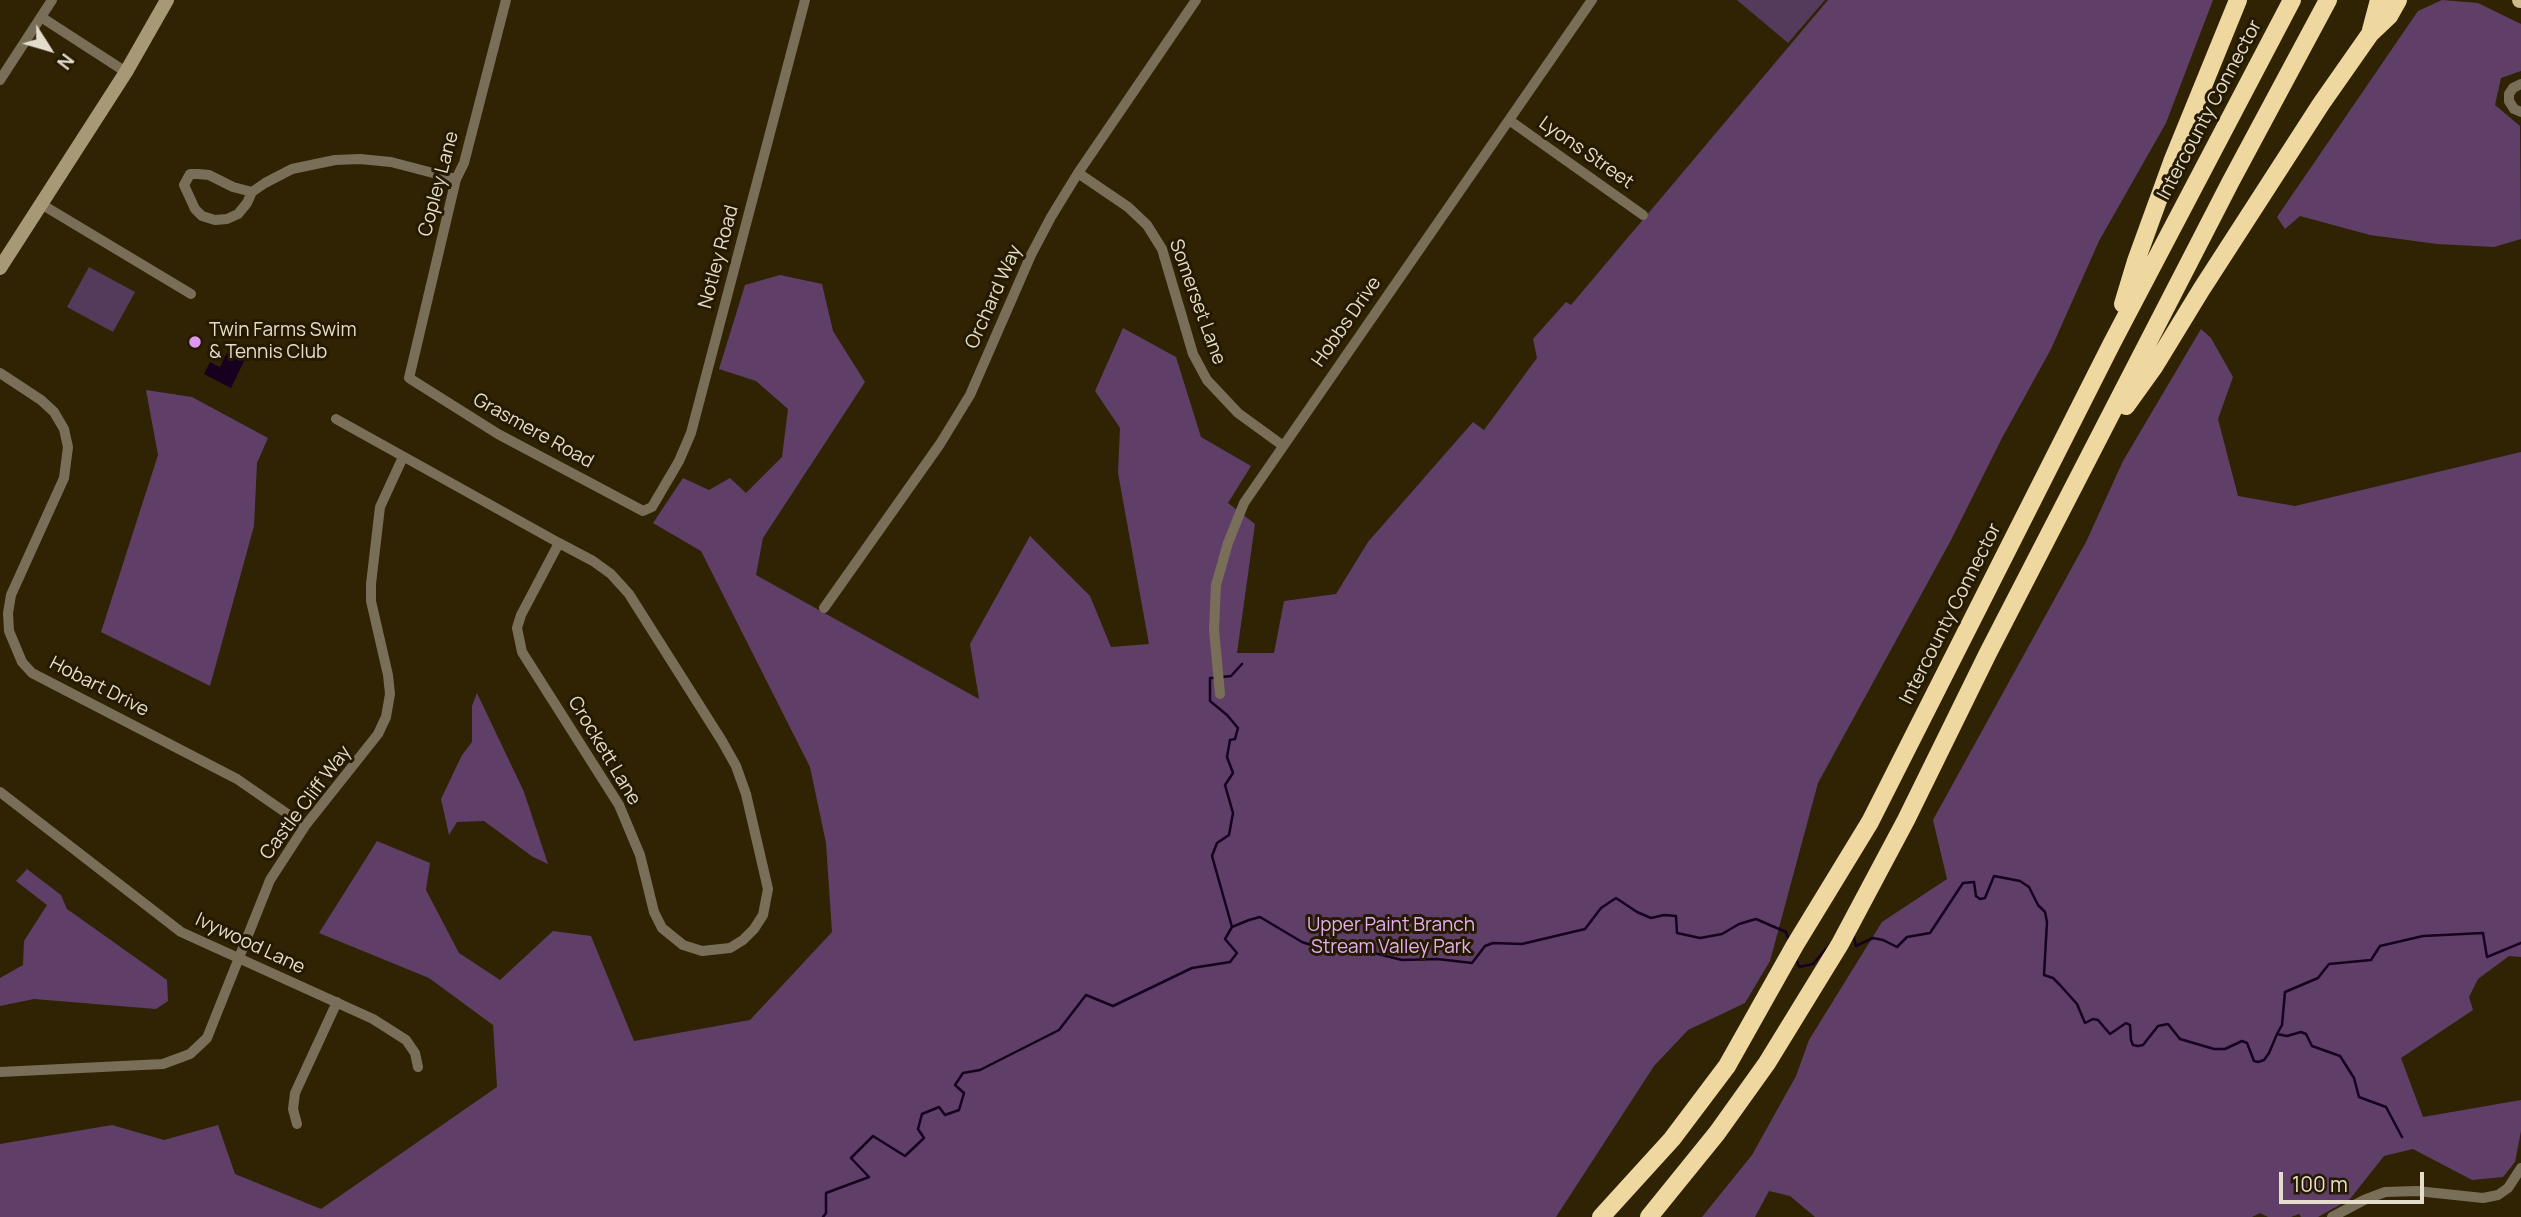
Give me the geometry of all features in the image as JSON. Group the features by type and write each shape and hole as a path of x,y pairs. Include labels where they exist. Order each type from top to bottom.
{"highway":[{"path":"2112,343 2136,261 2172,162 2238,0"},
{"name":"Intercounty Connector","path":"1601,1217 1672,1139 1727,1066 1795,945 1870,822 2112,343 2292,0"},
{"path":"1649,1217 1717,1133 1767,1063 1840,944 1906,820 1988,653 2328,0"},
{"path":"2370,34 2379,0"},
{"path":"2090,456 2154,368 2207,279 2370,34 2389,16 2398,0"}],"main road":[{"path":"0,268 125,72 167,0"}],"street":[{"path":"0,80 52,0"},
{"name":"Copley Lane","path":"409,378 456,179 464,163 506,0"},
{"name":"Notley Road","path":"643,511 652,507 679,461 691,433 805,0"},
{"name":"Orchard Way","path":"824,608 940,444 970,395 1031,255 1078,173 1196,0"},
{"name":"Hobbs Drive","path":"1220,694 1214,630 1216,585 1228,542 1244,503 1592,0"},
{"path":"41,17 125,72"},
{"path":"2521,84 2513,88 2509,101 2514,109 2521,113"},
{"name":"Lyons Street","path":"1509,120 1643,215"},
{"path":"252,192 198,174 190,174 184,185 195,209 202,216 215,220 238,214 252,192 292,169 335,160 391,162 456,179"},
{"name":"Somerset Lane","path":"1078,173 1128,206 1147,225 1162,249 1194,355 1207,380 1238,413 1283,445"},
{"path":"41,204 191,294"},
{"name":"Hobart Drive","path":"0,373 41,400 54,412 64,429 68,447 64,478 4,612 14,648 22,662 33,673 237,779 305,826"},
{"name":"Grasmere Road","path":"409,378 498,434 643,511"},
{"name":"Crockett Lane","path":"336,419 402,457 559,542 593,561 611,574 629,594 722,741 736,766 746,794 768,889 763,915 754,929 730,948 702,951 683,945 662,928 654,912 640,855 619,804 522,652 517,628 521,615 559,542"},
{"name":"Castle Cliff Way","path":"0,1072 163,1064 190,1054 207,1038 270,880 305,826 362,757 386,717 390,694 388,675 372,601 371,584 380,507 402,457"},
{"name":"Ivywood Lane","path":"0,792 181,932 373,1019 406,1040 415,1053 418,1067"},
{"path":"297,1124 293,1108 295,1093 337,1002"},
{"path":"2332,1217 2385,1192 2417,1191 2483,1198 2498,1195 2508,1188 2521,1168"}],"shaded area":[{"path":"1737,0 1825,0 1788,43"},
{"path":"89,267 135,292 113,332 67,307"},
{"path":"230,346 247,355 231,388 204,374 210,362 220,367"}],"green space":[{"name":"Upper Paint Branch Stream Valley Park","path":"1828,0 2213,0 2166,123 2099,241 2051,349 2002,438 1951,540 1818,783 1770,961 1745,1003 1688,1030 1654,1066 1556,1217 0,1217 0,1144 112,1125 164,1140 218,1125 235,1174 321,1209 497,1087 493,1025 429,978 319,933 377,841 430,863 426,890 459,953 500,980 553,931 591,936 634,1041 750,1020 832,932 826,843 810,767 701,551 653,523 683,478 709,490 730,478 746,493 782,457 788,409 756,381 719,369 745,285 780,275 822,284 833,331 865,382 763,538 756,575 979,699 970,644 1030,536 1090,596 1111,647 1149,644 1118,473 1120,428 1095,391 1123,328 1176,357 1201,437 1251,466 1228,503 1255,524 1237,653 1274,653 1284,601 1336,594 1368,542 1473,422 1484,430 1537,358 1533,339 1566,302 1571,305"},
{"path":"2442,0 2478,3 2521,24 2521,71 2501,78 2495,105 2520,126 2521,239 2494,247 2437,244 2370,235 2300,216 2285,229 2277,217 2418,11"},
{"path":"2201,329 2211,338 2233,377 2218,419 2238,496 2295,506 2521,452 2521,957 2509,956 2478,979 2469,997 2473,1010 2401,1058 2423,1117 2521,1100 2521,1131 2515,1162 2503,1177 2472,1180 2413,1149 2384,1156 2350,1199 2318,1217 2301,1217 2299,1214 2291,1217 2268,1217 2260,1213 2252,1217 1815,1217 1790,1196 1769,1191 1755,1217 1702,1217 1752,1155 1796,1076 1809,1040 1882,922 1947,879 1933,820 2086,542 2123,461"},
{"path":"146,390 192,397 268,438 257,463 254,526 210,686 101,632 158,455"},
{"path":"477,693 524,792 548,864 533,857 484,821 457,822 449,835 441,799 462,755 472,742 472,706"},
{"path":"27,869 61,895 67,909 167,980 168,1001 156,1009 34,999 0,1006 0,978 23,965 24,941 47,905 16,881"}],"waterway":[{"path":"1222,677 1231,676 1242,664"},
{"path":"1216,678 1210,678 1210,701 1238,728 1235,739 1230,740 1227,757 1233,773 1225,785 1233,813 1229,835 1217,843 1212,856 1232,927"},
{"path":"1853,933 1856,946 1873,938 1897,947 1907,937 1930,933 1963,883 1974,882 1976,896 1980,899 1985,898 1994,876 2020,881 2029,887 2038,905 2045,912 2047,922 2044,975 2053,978 2077,1004 2085,1023 2098,1020 2110,1034 2126,1023 2130,1025 2133,1045 2138,1046 2143,1045 2158,1026 2168,1024 2180,1039 2214,1049 2225,1049 2242,1041 2247,1043 2254,1061 2258,1062 2264,1060 2269,1053 2277,1034 2287,1036 2301,1032 2306,1034 2312,1046 2340,1056 2354,1078 2359,1097 2386,1107 2402,1137"},
{"path":"823,1217 826,1213 826,1193 869,1177 851,1158 873,1136 905,1156 924,1138 918,1129 922,1114 939,1107 945,1115 959,1110 964,1093 955,1085 963,1073 980,1070 1059,1030 1086,995 1113,1006 1192,968 1230,962 1237,953 1225,939 1232,927 1249,920 1260,917 1302,942 1332,952 1358,949 1402,960 1437,959 1472,963 1485,946 1493,943 1522,944 1585,929 1601,908 1616,898 1651,918 1676,916 1677,933 1700,938 1722,934 1739,924 1756,919 1786,932 1789,940"},
{"path":"2277,1034 2282,1025 2285,992 2318,978 2329,964 2371,960 2380,946 2423,936 2483,933 2487,957 2521,943"},
{"path":"1796,959 1799,967 1813,964 1830,944"}],"place":[{"name":"Twin Farms Swim & Tennis Club","path":"195,342"}]}
